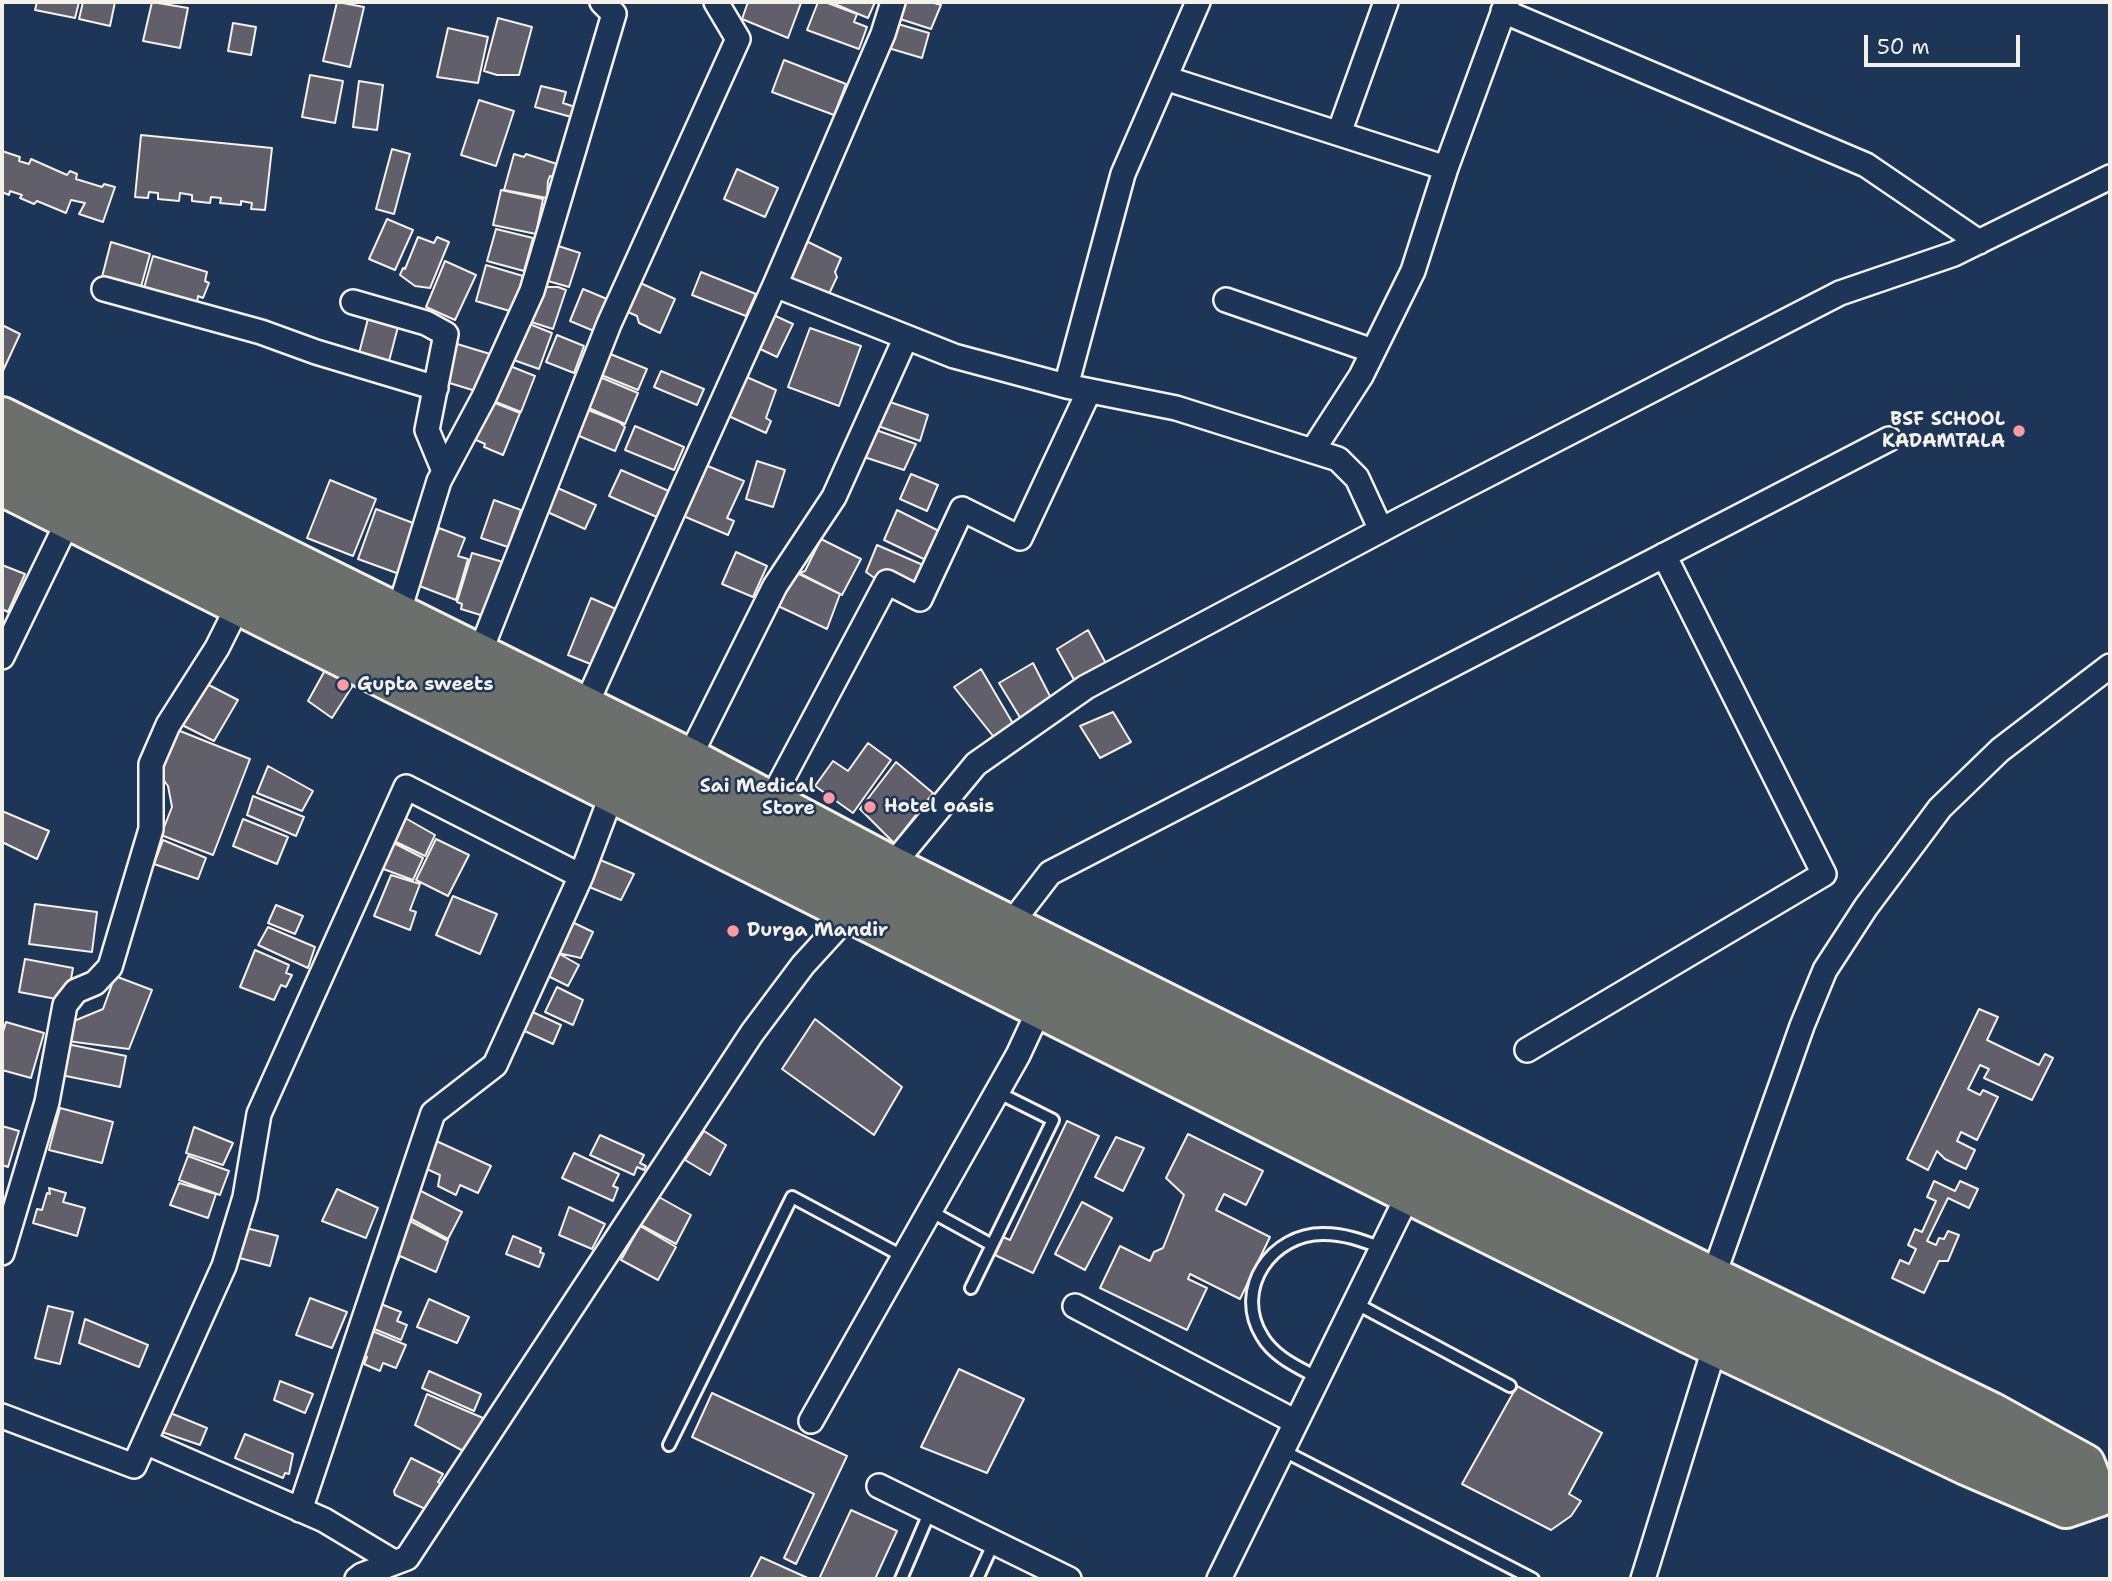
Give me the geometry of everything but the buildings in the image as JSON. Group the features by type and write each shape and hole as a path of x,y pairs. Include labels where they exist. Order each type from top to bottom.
{"highway":[{"path":"2,417 689,758 770,802 871,890"},
{"path":"2,454 501,702 871,890 1045,995 1421,1165"},
{"path":"2,486 612,793 1003,940 1705,1314 2104,1500"},
{"path":"1003,940 1045,995"}],"street":[{"path":"398,614 439,481 484,397 532,291 614,14 602,2"},
{"path":"479,655 609,324 738,39 716,2"},
{"path":"585,707 775,285 883,34 893,2"},
{"path":"770,802 887,582 920,598 962,509 1020,537 1078,388 1123,174 1198,2"},
{"path":"1339,133 1387,2"},
{"path":"1312,450 1361,376 1413,271 1446,168 1505,6 1866,165 1979,242"},
{"path":"1165,78 1446,168"},
{"path":"357,1579 407,1558 752,1033 803,965 871,890 976,764 1086,687 1381,530 1840,293 1954,254 2110,177"},
{"path":"775,285 954,356 1078,388 1176,408 1338,458 1357,478 1381,530"},
{"path":"104,289 261,332 316,352 436,388"},
{"path":"1226,300 1373,351"},
{"path":"353,302 426,323 446,334 427,430 444,471"},
{"path":"689,758 775,586 834,497 906,337"},
{"path":"1003,940 1051,873 1889,439"},
{"path":"2,657 69,519"},
{"path":"1527,1050 1824,874 1664,555"},
{"path":"2,1253 47,1102 65,1005 76,991 95,983 110,967 151,829 151,764 168,725 217,648 239,606"},
{"path":"1643,1579 1705,1314 1802,1026 1825,970 1866,907 1940,808 2000,750 2110,666"},
{"path":"2,1416 134,1466 225,1266 245,1197 259,1114 406,787 581,876"},
{"path":"300,1510 433,1113 495,1065 581,876 612,793"},
{"path":"811,1421 1018,1055 1045,995"},
{"path":"1219,1579 1421,1165"},
{"path":"1075,1306 1296,1422"},
{"path":"145,1442 324,1520 394,1562"},
{"path":"879,1486 1069,1579"}],"lane":[{"path":"971,1288 1053,1120 997,1092"},
{"path":"669,1445 792,1197 904,1257"},
{"path":"930,1211 992,1245"},
{"path":"1318,1378 1285,1360 1262,1337 1252,1303 1254,1287 1261,1269 1270,1255 1301,1236 1323,1233 1344,1235 1382,1248"},
{"path":"1355,1303 1510,1386"},
{"path":"1282,1450 1533,1579"},
{"path":"901,1579 930,1511"},
{"path":"976,1579 994,1542"}],"place":[{"name":"BSF SCHOOL KADAMTALA","path":"2019,431"},
{"name":"Gupta sweets","path":"343,685"},
{"name":"Sai Medical Store","path":"829,798"},
{"name":"Hotel oasis","path":"870,807"},
{"name":"Durga Mandir","path":"733,931"}]}
